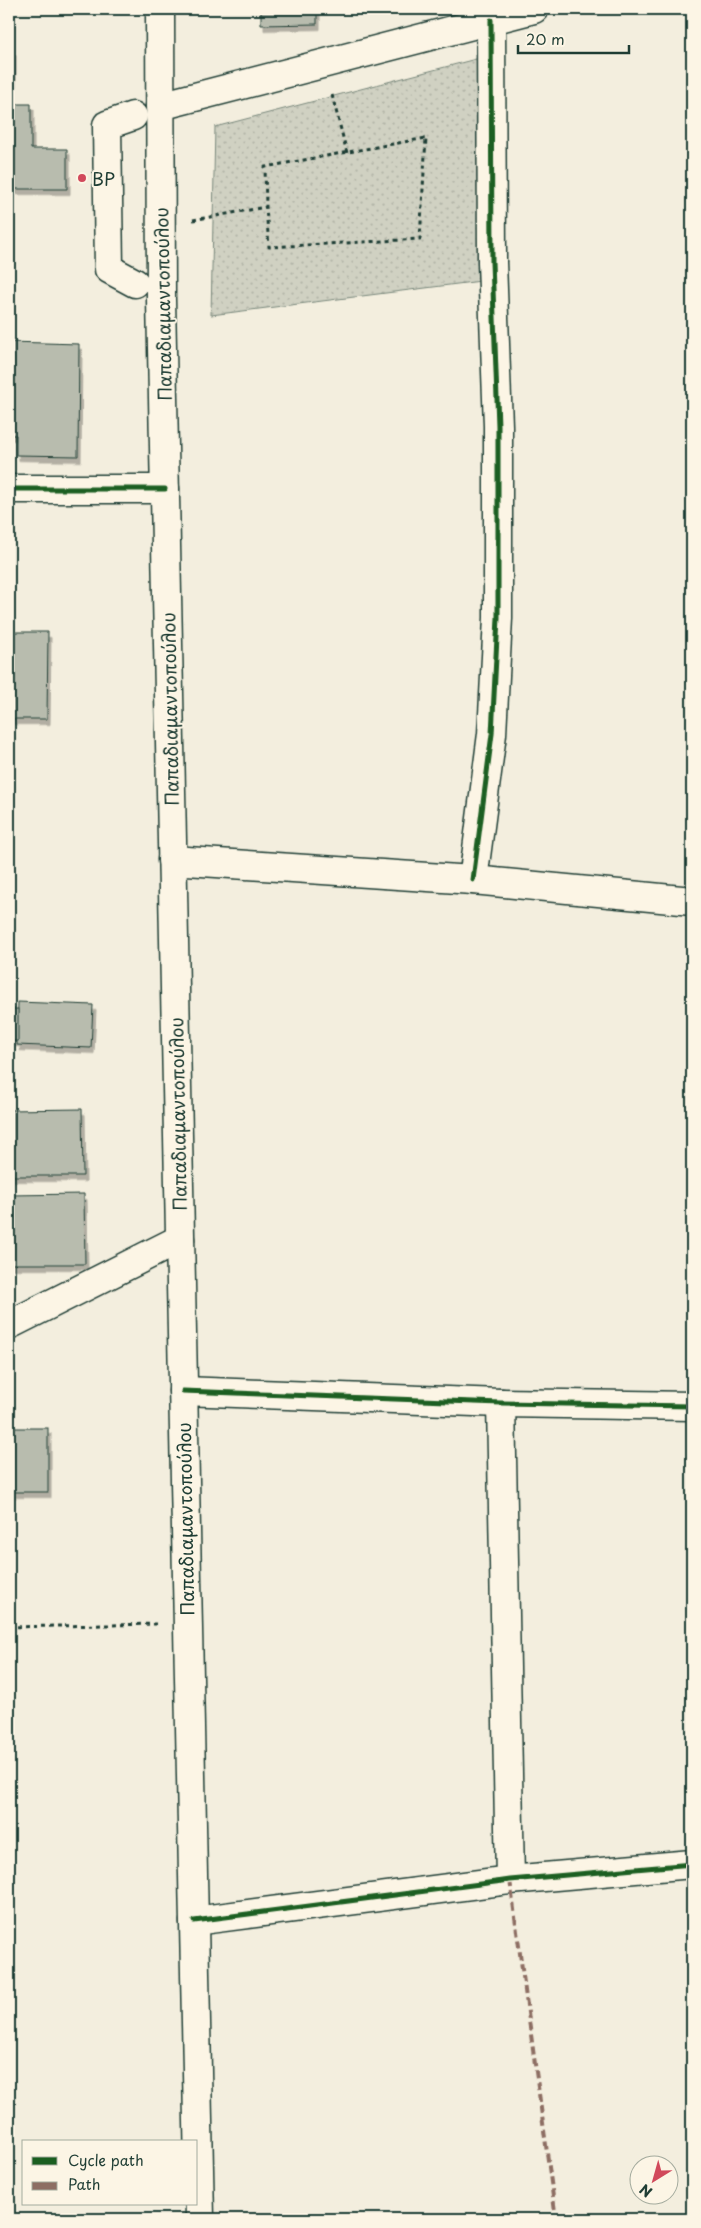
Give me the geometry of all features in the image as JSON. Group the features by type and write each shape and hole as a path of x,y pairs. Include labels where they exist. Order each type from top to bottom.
{"street":[{"name":"Παπαδιαμαντοπούλου","path":"160,9 160,225 164,489 200,2219"},
{"path":"160,106 534,9"},
{"path":"473,880 492,734 498,618 498,426 492,262 491,20"},
{"path":"133,116 107,125 107,135 110,269 135,284"},
{"path":"9,489 164,489"},
{"path":"172,860 473,880 692,901"},
{"path":"9,1325 180,1239"},
{"path":"183,1391 501,1403 692,1406"},
{"path":"501,1403 510,1880"},
{"path":"194,1921 510,1880 692,1864"}],"path":[{"path":"324,63 347,153"},
{"path":"426,138 420,239 269,247 266,207 265,167 426,138"},
{"path":"160,225 266,207"},
{"path":"9,1627 188,1624"}],"shaded area":[{"path":"495,54 497,279 211,315 215,127"}],"building":[{"path":"261,9 317,9 317,24 261,25"},
{"path":"9,50 13,50 13,104 31,104 31,149 67,149 67,189 9,189"},
{"path":"9,342 79,344 78,456 16,455 16,435 9,435"},
{"path":"9,632 48,632 47,719 9,719"},
{"path":"18,1002 93,1005 91,1048 17,1045"},
{"path":"9,1009 18,1009 18,1041 9,1041"},
{"path":"82,1109 83,1176 9,1176 9,1110"},
{"path":"84,1194 85,1264 9,1264 9,1195"},
{"path":"9,1428 48,1428 48,1492 9,1492"}],"marked path":[{"path":"510,1880 556,2219"}],"cycle path":[{"path":"473,880 492,734 498,618 498,426 492,262 491,20"},
{"path":"9,489 165,489"},
{"path":"183,1391 501,1403 692,1406"},
{"path":"194,1921 510,1880 692,1864"}],"place":[{"name":"BP","path":"82,178"}]}
